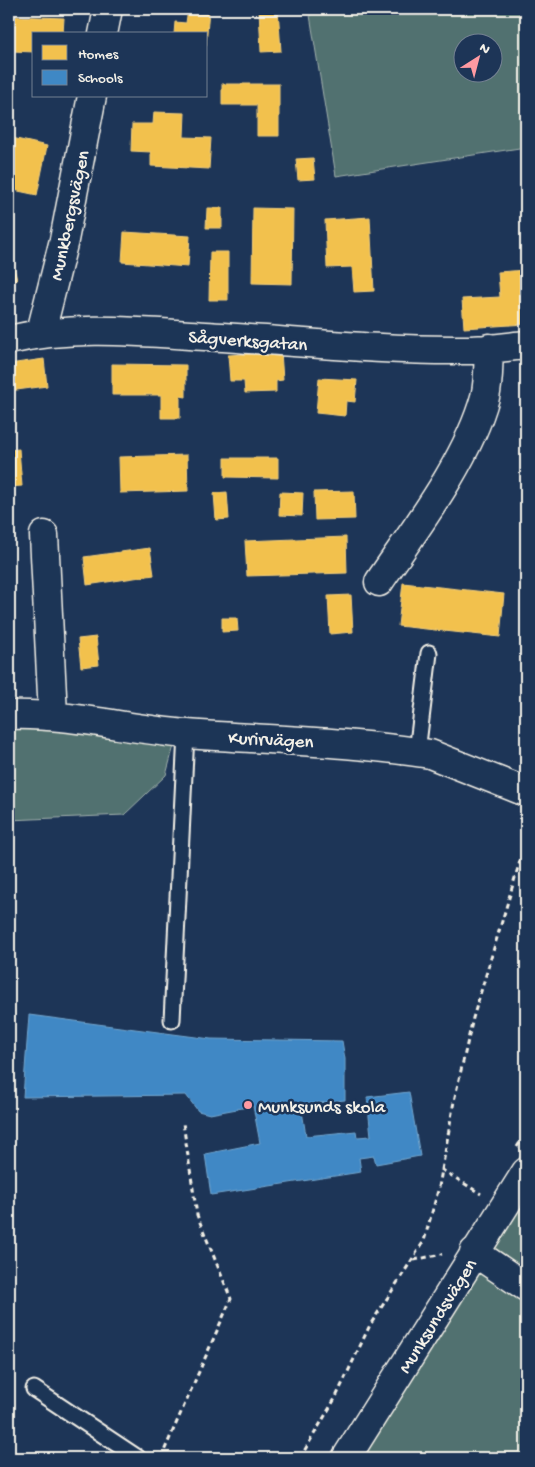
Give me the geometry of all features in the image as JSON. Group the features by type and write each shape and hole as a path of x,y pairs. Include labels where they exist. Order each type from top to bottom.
{"street":[{"path":"103,32 108,9"},
{"name":"Munkbergsvägen","path":"42,332 64,240 92,98"},
{"name":"Sågverksgatan","path":"9,340 42,332 164,334 354,347 467,350 526,345"},
{"path":"379,582 449,476 466,444 484,398 489,348"},
{"path":"44,535 53,715"},
{"name":"Kurirvägen","path":"9,715 53,715 186,734 351,743 417,752 430,754 526,792"},
{"name":"Munksundsvägen","path":"346,1458 526,1172"},
{"path":"474,1252 526,1287"}],"lane":[{"path":"417,752 429,653"},
{"path":"172,1020 186,734"},
{"path":"34,1389 138,1458"}],"path":[{"path":"300,1458 336,1397 370,1325 424,1241 436,1203 454,1101 473,1018 526,841"},
{"path":"161,1458 230,1299 197,1215 183,1123"}],"green space":[{"path":"309,9 526,9 526,147 336,176"},
{"path":"9,718 178,731 166,775 124,815 9,820"},
{"path":"526,1147 526,1458 334,1458"}],"building: Homes":[{"path":"188,9 209,9 207,32 174,32 175,22 186,23"},
{"path":"259,9 278,9 281,51 261,52"},
{"path":"13,16 64,18 63,32 32,32 32,52 12,51"},
{"path":"222,84 279,84 279,136 257,136 257,105 222,105"},
{"path":"154,112 185,113 184,137 211,138 209,169 151,166 151,152 131,151 132,124 153,124"},
{"path":"12,138 47,146 37,195 9,189 9,153"},
{"path":"313,158 315,179 298,180 296,159"},
{"path":"207,208 222,208 222,228 206,228"},
{"path":"253,208 293,209 292,284 252,283"},
{"path":"370,217 374,291 354,292 352,267 327,268 325,220"},
{"path":"124,232 190,236 188,267 122,262"},
{"path":"9,248 17,280 9,282"},
{"path":"210,252 228,252 228,300 209,300"},
{"path":"526,270 526,324 464,328 462,299 500,297 498,272"},
{"path":"281,352 283,380 276,381 276,392 245,393 244,381 230,381 228,355"},
{"path":"44,359 47,386 9,391 9,364"},
{"path":"112,364 186,365 186,397 180,396 180,418 161,418 161,395 112,395"},
{"path":"319,378 357,380 355,402 346,401 345,416 316,413"},
{"path":"19,449 22,486 9,487 9,450"},
{"path":"187,455 188,491 120,493 119,457"},
{"path":"225,458 278,458 278,478 225,477"},
{"path":"354,491 355,519 315,520 314,492"},
{"path":"227,492 229,519 216,520 214,493"},
{"path":"280,492 303,493 302,516 279,515"},
{"path":"346,537 347,573 247,576 245,541"},
{"path":"150,548 154,575 87,585 84,557"},
{"path":"403,583 504,594 500,637 398,626"},
{"path":"351,595 353,632 330,634 328,596"},
{"path":"222,618 237,618 238,631 222,632"},
{"path":"96,637 99,665 81,667 78,639"}],"building: Schools":[{"name":"Munksunds skola","path":"29,1015 211,1039 342,1041 345,1059 345,1100 301,1105 306,1136 356,1131 357,1137 371,1136 367,1097 409,1092 420,1156 376,1164 374,1156 359,1158 361,1172 211,1195 205,1154 260,1143 253,1106 210,1114 198,1111 186,1095 23,1097"}],"place":[{"name":"Munksunds skola","path":"248,1105"}]}
